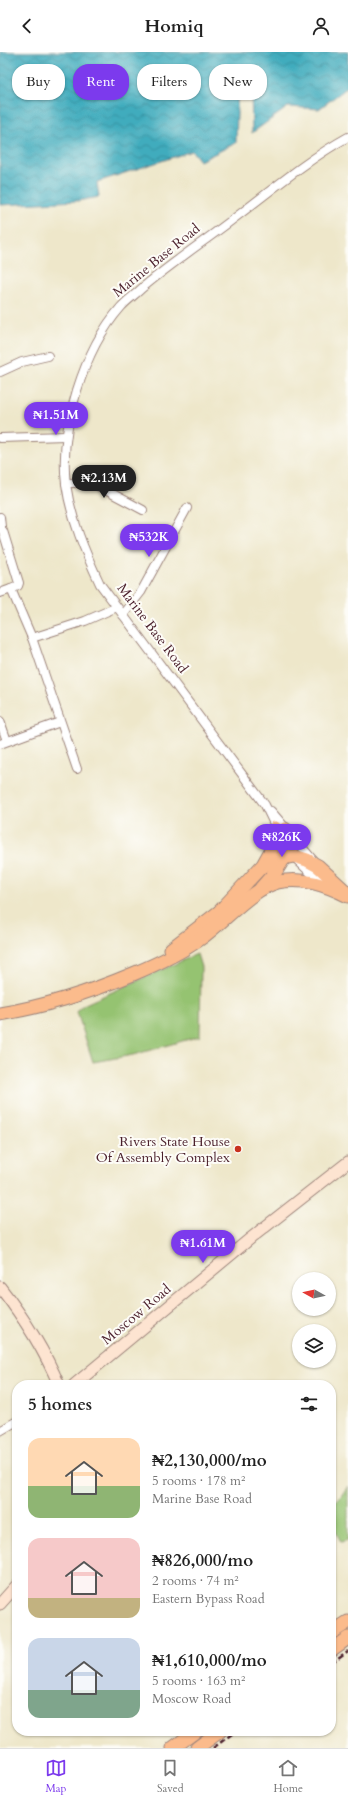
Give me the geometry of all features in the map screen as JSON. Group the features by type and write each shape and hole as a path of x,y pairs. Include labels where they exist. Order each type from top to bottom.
{"main road":[{"path":"280,829 289,857"},
{"path":"137,972 204,924 230,901 262,867 274,847 280,829"},
{"path":"0,1014 46,1005 92,991 170,958 201,939 259,890 289,857"},
{"path":"262,867 274,860 289,857 318,866 348,894"},
{"path":"259,890 277,882 301,880 330,887 348,894"},
{"path":"336,1630 348,1622"},
{"path":"336,1646 348,1638"},
{"path":"173,1748 189,1736"},
{"path":"197,1748 213,1736"}],"street":[{"name":"Marine Base Road","path":"318,866 280,829 265,805 100,584 83,547 71,508 66,483 66,436 80,382 90,356 106,327 121,306 154,278 305,164 348,137"},
{"path":"0,372 22,362 48,356"},
{"path":"0,438 66,436"},
{"path":"66,483 88,483 96,485 143,510"},
{"path":"123,615 141,592 187,508"},
{"path":"0,517 1,528 19,583 18,586 0,593"},
{"path":"11,589 32,638 77,769"},
{"path":"32,638 85,621 117,607"},
{"path":"0,721 4,743 60,722"},
{"path":"289,857 330,887"},
{"name":"Moscow Road","path":"80,1380 251,1238 348,1162"},
{"path":"0,1287 34,1334 50,1363 57,1380"},
{"path":"0,1431 12,1424"},
{"path":"0,1604 12,1591"}],"green space":[{"path":"197,954 201,967 200,1036 133,1055 93,1062 77,1012 83,1005"},
{"path":"348,1486 348,1540 341,1542 336,1532 336,1501"}],"water":[{"path":"0,52 348,52 348,87 319,109 288,107 252,133 251,100 267,100 267,64 209,64 209,100 238,100 236,143 200,161 192,151 97,182 99,197 77,201 0,205"}],"railway":[{"path":"336,1659 348,1651"},
{"path":"213,1748 229,1736"}],"place":[{"name":"Rivers State House Of Assembly Complex","path":"238,1149"}]}
